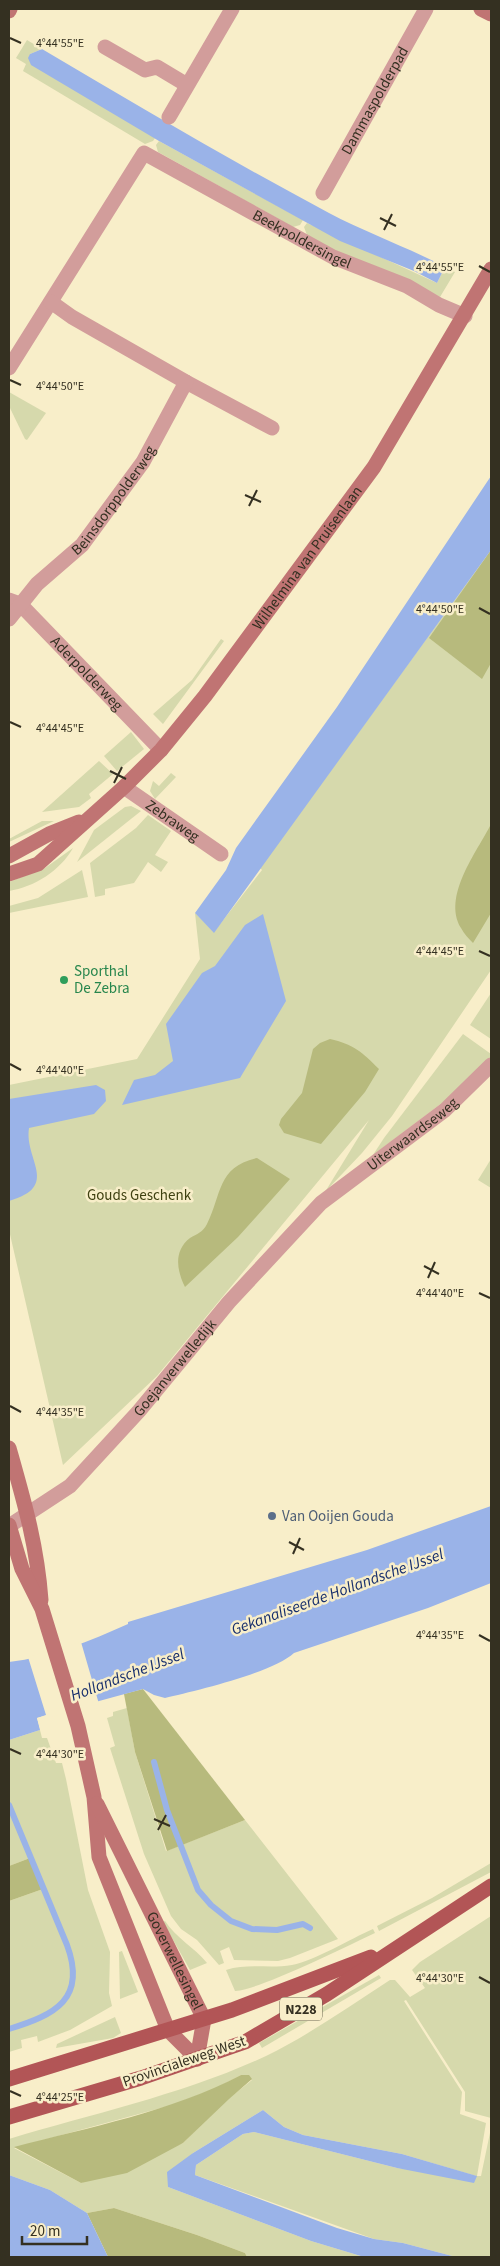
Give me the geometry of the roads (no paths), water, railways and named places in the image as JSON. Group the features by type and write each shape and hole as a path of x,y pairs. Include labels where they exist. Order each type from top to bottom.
{"main road":[{"path":"481,9 491,14"},
{"name":"Wilhelmina van Pruisenlaan","path":"9,874 38,864 124,787 161,750 205,696 374,467 465,316 491,269"},
{"name":"Wilhelmina van Pruisenlaan","path":"9,856 49,834 87,819"},
{"name":"Goverwellesingel","path":"9,1448 28,1515 38,1561 42,1610"},
{"name":"Goverwellesingel","path":"9,1526 22,1569 42,1610 78,1726 94,1797 99,1857 168,2030 197,2059"},
{"name":"Goverwellesingel","path":"94,1797 204,2019 197,2059"},
{"name":"Provincialeweg West","path":"9,2117 197,2059 245,2042 327,1994 491,1886"},
{"name":"Provincialeweg West","path":"9,2079 204,2019 398,1947"}],"street":[{"path":"169,118 232,9"},
{"name":"Dammaspolderpad","path":"323,193 426,9"},
{"path":"105,47 145,70 157,67 187,85"},
{"name":"Beekpoldersingel","path":"52,302 144,153 333,257 407,286 439,305 465,316"},
{"path":"9,368 52,302 72,317 186,382 272,428"},
{"name":"Beinsdorppolderweg","path":"9,619 14,602 82,544 143,462 186,382"},
{"name":"Aderpolderweg","path":"14,602 161,750"},
{"name":"Zebraweg","path":"124,787 221,854"},
{"name":"Uiterwaardseweg","path":"330,1196 445,1110 491,1065"},
{"name":"Goejanverwelledijk","path":"9,1526 70,1486 139,1412 229,1302 330,1196"}],"water":[{"path":"42,49 292,193 343,220 445,267 437,283 414,271 340,241 159,141 31,65 28,58 30,54"},
{"path":"491,476 491,550 214,933 195,913 226,870 236,848 337,707"},
{"path":"263,914 286,1001 240,1078 122,1105 134,1080 155,1075 173,1061 166,1024 202,973 215,966 245,925"},
{"path":"96,1085 105,1090 106,1101 94,1114 29,1128 29,1140 37,1171 37,1180 33,1188 25,1195 9,1201 9,1099"},
{"path":"491,1506 491,1583 428,1608 294,1653 269,1667 232,1680 165,1698 143,1689 37,1718 40,1730 9,1740 9,1662 25,1660 70,1648 128,1624 128,1622 367,1550"},
{"path":"263,2110 284,2127 303,2135 402,2154 477,2176 474,2183 397,2168 254,2132 243,2134 196,2165 195,2175 337,2228 374,2239 403,2243 456,2257 364,2257 311,2241 168,2187 167,2172 193,2153"},
{"path":"9,2175 50,2190 87,2213 108,2257 9,2257"}],"waterway":[{"path":"154,1762 167,1810 198,1890 211,1905 231,1921 252,1929 277,1930 303,1924 310,1928"},
{"path":"9,1805 67,1945 72,1964 73,1979 70,1992 53,2011 26,2024 9,2029"}],"place":[{"name":"Sporthal De Zebra","path":"64,980"},
{"name":"Van Ooijen Gouda","path":"272,1516"}],"park label":[{"name":"Gouds Geschenk","path":"139,1195"}],"water label":[{"name":"Gekanaliseerde Hollandsche IJssel","path":"337,1591"},
{"name":"Hollandsche IJssel","path":"127,1674"}]}
